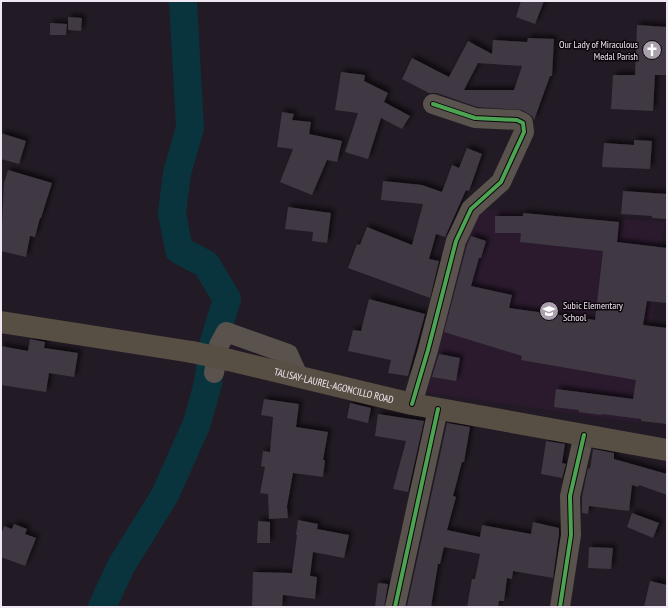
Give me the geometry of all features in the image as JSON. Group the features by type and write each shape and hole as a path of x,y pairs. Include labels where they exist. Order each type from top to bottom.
{"main road":[{"name":"TALISAY-LAUREL-AGONCILLO ROAD","path":"1,322 192,352 222,366 298,376 412,404 667,450"}],"street":[{"path":"412,404 428,350 456,241 471,209 501,182 524,132 523,123 517,120 475,118 433,104"},
{"path":"395,607 438,409"},
{"path":"560,607 571,535 570,496 584,435"}],"shaded area":[{"name":"Subic Elementary School","path":"479,209 665,222 639,423 424,392 464,231"}],"building":[{"path":"521,1 544,1 535,24 516,17"},
{"path":"68,17 82,18 81,31 68,30"},
{"path":"50,23 67,24 66,35 50,35"},
{"path":"637,25 667,27 667,75 655,75 653,111 611,109 613,75 635,75"},
{"path":"528,38 554,39 552,76 550,76 534,120 532,116 522,110 477,107 437,93 429,93 402,79 412,58 449,77 468,41 492,54 493,40 527,42","holes":["478,63 522,66 514,90 464,90"]},
{"path":"341,72 365,75 364,81 388,93 384,102 410,116 402,129 381,118 368,159 345,152 358,113 335,110"},
{"path":"282,112 294,114 292,120 311,122 309,134 342,141 337,162 327,160 312,195 280,182 293,149 277,147"},
{"path":"1,133 26,141 19,164 1,159"},
{"path":"634,140 652,141 650,169 602,167 604,143 634,145"},
{"path":"467,148 482,154 469,191 466,190 445,237 436,234 429,259 439,261 430,298 348,268 357,244 360,245 367,227 412,245 423,204 381,200 383,181 422,185 442,192 452,165 459,168"},
{"path":"8,170 52,183 35,237 30,236 26,257 1,251 4,183"},
{"path":"623,191 667,194 667,219 652,218 652,216 621,214"},
{"path":"288,207 331,213 327,243 312,241 313,232 285,229"},
{"path":"523,213 619,222 617,242 667,248 667,303 647,301 643,325 667,328 667,424 641,421 641,419 579,412 579,410 554,407 556,389 633,399 636,380 521,360 522,356 444,332 467,245 471,236 486,241 481,258 479,258 471,286 512,295 509,308 595,320 603,251 520,242 521,233 495,233 495,216 523,216"},
{"path":"369,299 425,314 408,376 388,373 391,360 348,351 353,330 361,331"},
{"path":"30,339 45,342 44,348 78,353 74,377 49,373 46,392 1,385 1,346 28,351"},
{"path":"439,354 460,358 456,381 432,377"},
{"path":"264,399 299,404 296,427 328,432 323,460 325,460 323,477 293,473 287,506 288,518 269,519 268,494 260,493 265,467 261,466 263,451 270,452 273,417 261,415"},
{"path":"350,403 371,408 368,423 347,418"},
{"path":"378,414 424,421 408,492 393,489 406,441 375,436"},
{"path":"447,423 470,427 464,462 462,462 453,496 456,497 447,530 480,537 482,525 531,534 533,522 559,528 553,578 513,571 512,579 507,578 504,601 499,601 498,607 467,607 472,579 475,579 480,554 444,547 440,564 438,564 431,607 407,606"},
{"path":"546,441 565,444 562,463 566,464 562,478 541,474"},
{"path":"593,449 614,453 614,459 667,474 667,495 639,485 638,487 632,485 629,511 589,506 588,514 582,513 582,497 588,468 590,469"},
{"path":"632,513 659,523 653,538 627,527"},
{"path":"298,520 318,524 317,529 349,535 344,558 313,552 310,576 317,577 315,599 283,595 282,607 252,607 253,572 292,573"},
{"path":"258,521 270,522 270,543 257,543"},
{"path":"14,524 27,529 25,534 36,538 25,566 1,557 1,535 4,526 12,529"},
{"path":"589,547 613,548 611,569 588,568"},
{"path":"650,581 667,585 667,607 644,607"},
{"path":"378,583 388,584 384,607 375,607"}],"waterway":[{"path":"102,607 121,566 165,495 197,423 208,383 213,345 227,299 206,264 179,250 172,213 177,173 190,128 183,1"}],"cycle path":[{"path":"412,404 428,350 456,241 471,209 501,182 524,132 523,123 517,120 475,118 433,104"},
{"path":"395,607 438,409"},
{"path":"560,607 571,535 570,496 584,435"}],"place":[{"name":"Our Lady of Miraculous Medal Parish","path":"652,50"},
{"name":"Subic Elementary School","path":"549,311"}]}
